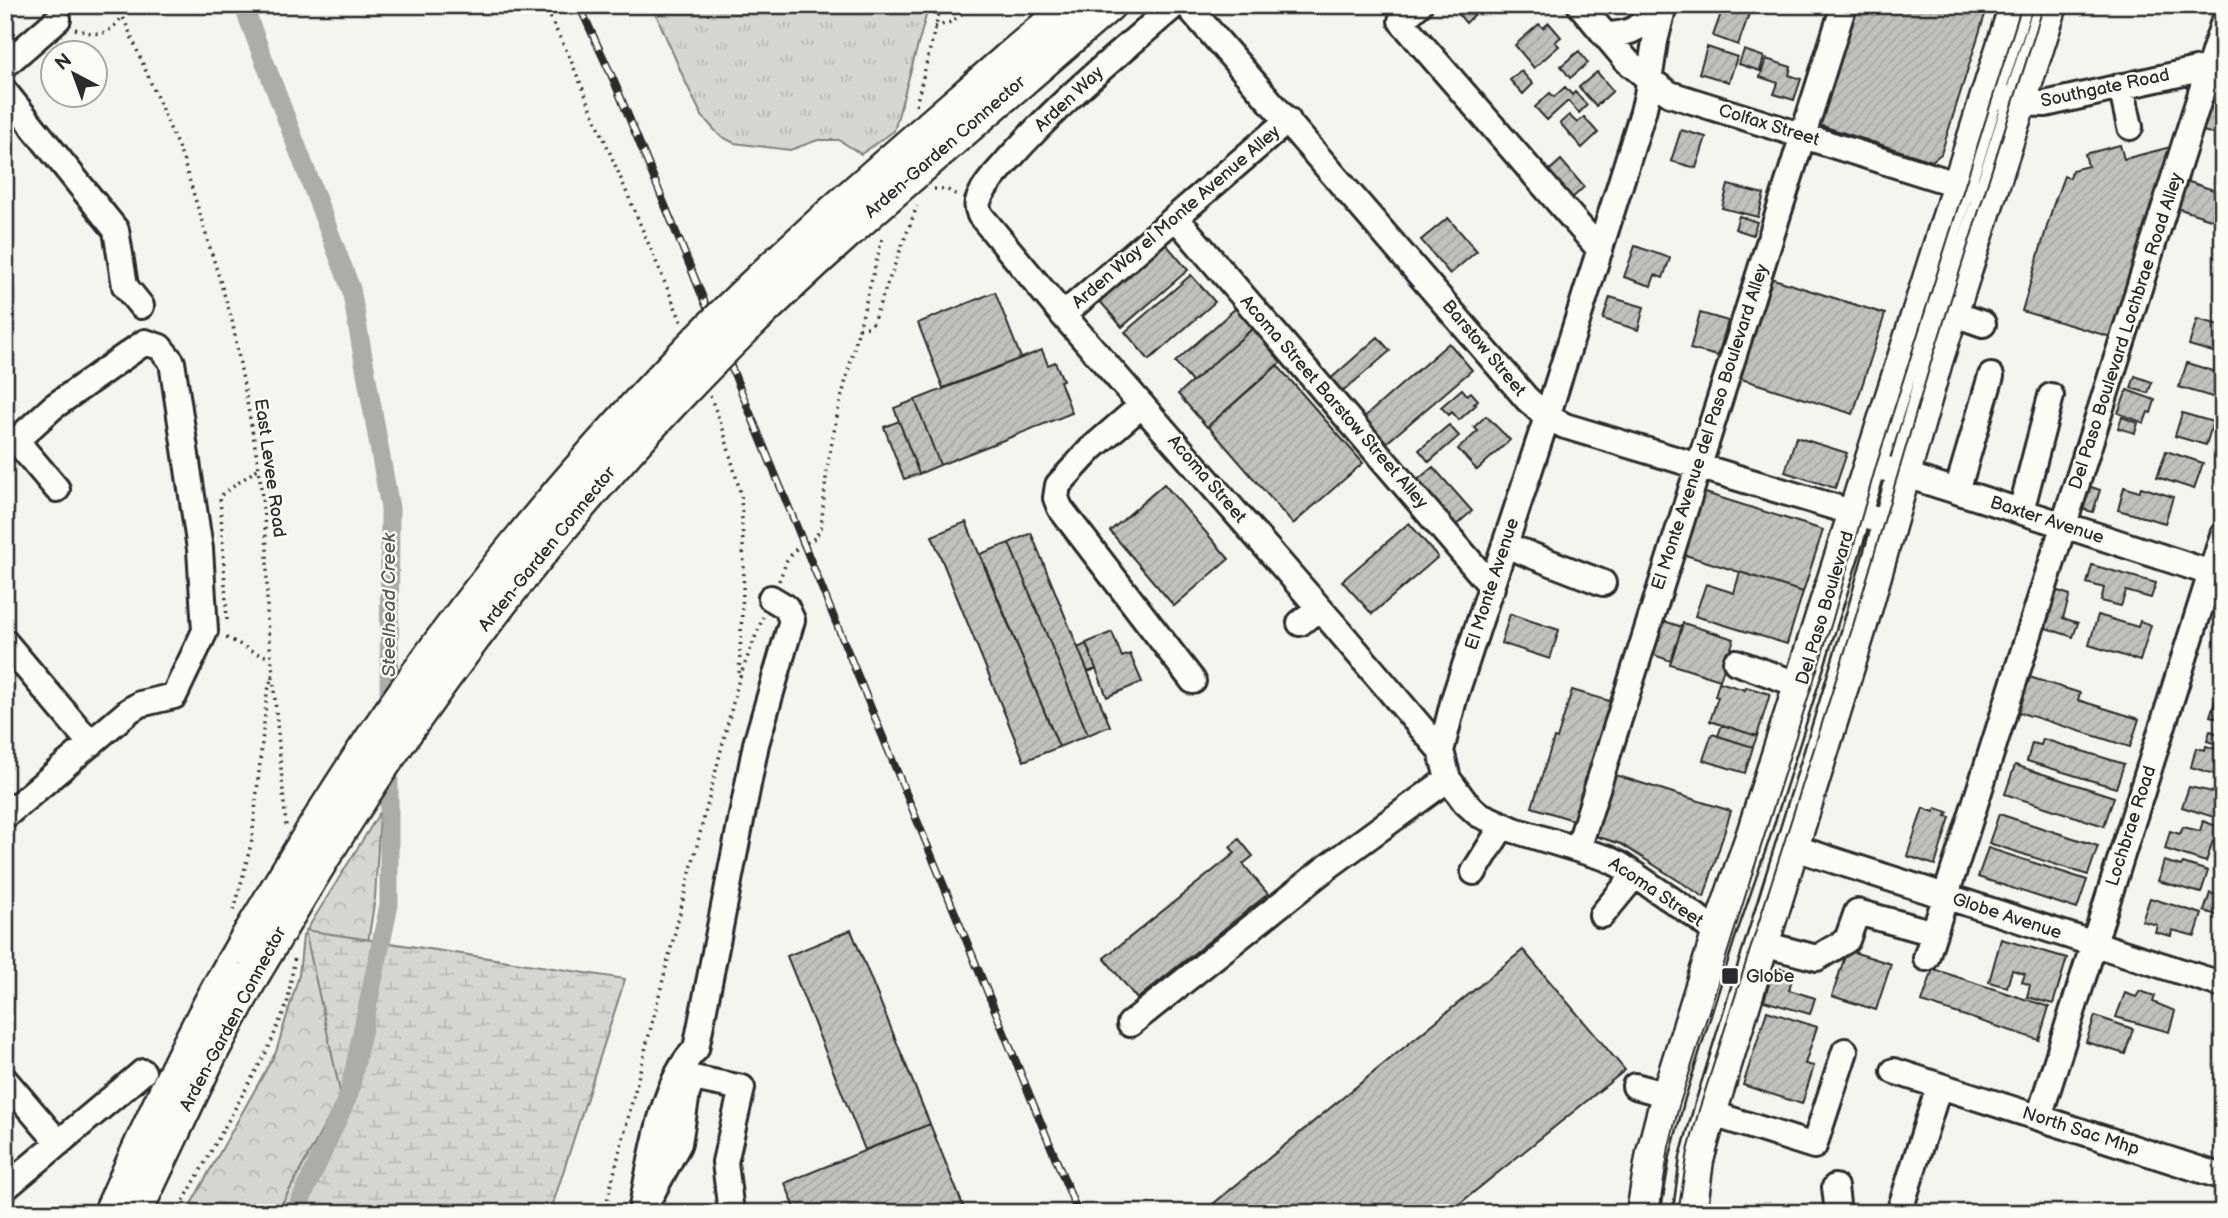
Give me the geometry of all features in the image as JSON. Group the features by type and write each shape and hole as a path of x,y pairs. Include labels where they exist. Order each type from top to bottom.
{"main road":[{"name":"Arden-Garden Connector","path":"1014,71 1071,5"},
{"name":"Arden-Garden Connector","path":"135,1213 210,1055 248,961 327,807 406,689 561,490 671,368 746,293 845,201 1014,71 1109,5"},
{"name":"Del Paso Boulevard","path":"1644,1209 1653,1153 1668,1095 2016,5"},
{"path":"1690,1213 1697,1160 1710,1113 1891,524 1919,417 2051,5"},
{"name":"Arden-Garden Connector","path":"110,1213 216,991 248,961"}],"street":[{"name":"Arden Way","path":"977,206 979,198 994,176 1042,123 1175,5"},
{"name":"Barstow Street","path":"1187,5 1527,399 1546,417 1565,426 1891,524"},
{"path":"1419,5 1401,21 1600,250"},
{"name":"Colfax Street","path":"1580,5 1628,61 1670,94 1989,194"},
{"path":"1606,35 1638,28 1644,23 1653,5"},
{"name":"El Monte Avenue","path":"1448,779 1441,751 1454,699 1643,112 1664,5"},
{"name":"El Monte Avenue del Paso Boulevard Alley","path":"1578,849 1844,5"},
{"path":"5,65 58,19"},
{"name":"Del Paso Boulevard Lochbrae Road Alley","path":"1926,958 2064,524 2216,65 2223,24"},
{"name":"Southgate Road","path":"1988,93 2019,103 2045,104 2216,65"},
{"path":"2121,86 2130,127"},
{"path":"5,92 116,230 125,286 141,306"},
{"name":"Arden Way el Monte Avenue Alley","path":"1063,315 1288,120"},
{"name":"Acoma Street","path":"977,206 980,215 994,233 1142,405 1309,616 1441,751"},
{"name":"Acoma Street Barstow Street Alley","path":"1176,218 1492,587"},
{"path":"1952,313 1983,324"},
{"path":"5,816 130,710 141,704 174,696 205,631 200,549 172,362 160,347 145,342 53,407 19,438 24,450 57,489"},
{"path":"1958,491 1991,376"},
{"path":"2021,511 2051,396"},
{"path":"1142,405 1091,449 1058,485 1056,498 1060,508 1111,578 1193,681"},
{"name":"Baxter Avenue","path":"1871,464 2064,524 2217,576"},
{"name":"Lochbrae Road","path":"2039,1117 2093,944 2217,576 2223,535"},
{"path":"1505,545 1603,583"},
{"path":"641,1212 661,1120 676,1078 688,1056 696,1049 756,744 793,620 786,607 771,598"},
{"path":"5,642 91,744"},
{"path":"1736,662 1800,685"},
{"name":"Acoma Street","path":"1448,779 1478,814 1503,825 1606,858 1697,917 1718,935"},
{"path":"1130,1024 1326,868 1448,779"},
{"path":"1474,872 1503,825"},
{"name":"Globe Avenue","path":"1792,847 2223,985"},
{"path":"1602,915 1635,875"},
{"path":"1763,944 1817,958 1847,940 1857,912 1934,933"},
{"path":"1710,1113 1814,1146 1845,1051"},
{"name":"North Sac Mhp","path":"1894,1071 2223,1177"},
{"path":"5,1188 142,1072"},
{"path":"641,1212 679,1143 687,1093 693,1078 742,1088 725,1162 731,1213"},
{"path":"5,1080 59,1143"},
{"path":"1635,1086 1668,1095"},
{"path":"1899,1213 1939,1086"},
{"path":"1835,1187 1838,1213"}],"path":[{"name":"East Levee Road","path":"118,5 183,159 205,229 232,320 259,468 267,547 267,622 273,673 267,694 252,840 233,914"},
{"path":"914,111 941,5"},
{"path":"936,27 951,22 975,5"},
{"path":"58,19 67,26 93,34 113,29 123,15"},
{"path":"929,191 946,189 977,206"},
{"path":"859,328 869,327 873,323 919,200"},
{"path":"804,544 815,538 821,527 827,468 838,411 885,226"},
{"path":"205,631 228,619 220,496 259,468"},
{"path":"205,631 237,642 259,656 271,657"},
{"path":"604,1213 739,679"}],"green space":[{"path":"652,5 929,5 894,131 861,154 839,140 818,140 790,150 734,143 719,135 702,116"},
{"path":"380,812 375,898 341,1096 277,1213 186,1213 276,1052 299,975 303,936"},
{"path":"305,930 625,979 550,1213 277,1213 341,1096"}],"building":[{"path":"1382,5 1403,5 1391,16"},
{"path":"1455,5 1477,5 1480,9 1466,23 1453,8"},
{"path":"1724,5 1734,5 1750,11 1738,45 1713,36"},
{"path":"1850,5 1988,5 1941,154 1932,161 1813,123"},
{"path":"1549,23 1561,37 1555,42 1559,46 1534,68 1515,45 1539,24 1543,28"},
{"path":"1707,47 1737,57 1729,82 1699,73"},
{"path":"1744,50 1764,57 1760,71 1739,64"},
{"path":"1579,51 1588,63 1570,78 1561,66"},
{"path":"1766,59 1791,67 1789,75 1801,79 1794,100 1774,94 1778,83 1760,77"},
{"path":"1521,71 1533,84 1523,94 1510,80"},
{"path":"1597,72 1613,91 1596,106 1579,87"},
{"path":"1565,87 1572,95 1575,92 1587,105 1579,113 1568,101 1547,120 1535,107 1550,93 1554,97"},
{"path":"2209,101 2223,106 2223,137 2200,130"},
{"path":"1569,115 1577,123 1584,117 1598,133 1582,148 1560,123"},
{"path":"1681,130 1706,137 1696,168 1671,161"},
{"path":"2120,145 2124,159 2171,147 2111,337 2022,311 2064,176 2070,178 2072,170 2088,166 2085,154"},
{"path":"1561,160 1584,187 1568,202 1544,175"},
{"path":"2183,180 2223,193 2223,223 2174,207"},
{"path":"1728,185 1764,194 1758,217 1722,208"},
{"path":"1739,216 1757,222 1753,235 1735,229"},
{"path":"1448,218 1477,251 1450,274 1421,240"},
{"path":"1165,243 1188,270 1122,327 1099,300"},
{"path":"1635,246 1670,258 1663,278 1655,275 1651,286 1624,277"},
{"path":"1191,275 1215,302 1149,360 1125,332"},
{"path":"1764,276 1885,314 1853,414 1732,376"},
{"path":"2222,277 2223,303 2218,301 2222,290 2218,288"},
{"path":"995,292 1021,358 943,388 918,323"},
{"path":"1610,297 1644,307 1638,330 1603,319"},
{"path":"1236,308 1253,328 1192,382 1175,362"},
{"path":"1700,313 1728,321 1718,356 1690,349"},
{"path":"2197,319 2223,326 2223,355 2189,345"},
{"path":"1257,325 1286,358 1207,427 1178,394"},
{"path":"1378,337 1390,351 1340,394 1328,381"},
{"path":"1449,343 1472,370 1384,445 1362,419"},
{"path":"1042,350 1048,365 1055,362 1072,413 940,465 915,400"},
{"path":"2187,363 2223,374 2222,400 2179,387"},
{"path":"1277,365 1363,463 1293,524 1208,426"},
{"path":"2135,376 2152,382 2148,393 2131,388"},
{"path":"1462,389 1467,395 1471,392 1478,400 1459,420 1452,412 1449,415 1441,407"},
{"path":"2127,390 2155,400 2144,423 2118,413"},
{"path":"915,400 940,465 919,474 894,408"},
{"path":"2182,413 2213,422 2206,445 2175,436"},
{"path":"1486,416 1510,440 1477,470 1458,449 1478,431 1474,427"},
{"path":"2122,417 2138,423 2135,433 2118,428"},
{"path":"899,421 919,474 904,479 884,427"},
{"path":"1449,425 1459,436 1429,462 1419,450"},
{"path":"1796,437 1847,453 1835,488 1785,472"},
{"path":"2166,451 2203,463 2194,489 2157,477"},
{"path":"1433,467 1472,511 1455,526 1416,481"},
{"path":"1164,484 1229,559 1174,606 1110,531"},
{"path":"2082,484 2100,490 2093,512 2075,507"},
{"path":"2124,487 2139,492 2141,487 2173,497 2165,523 2118,510"},
{"path":"1699,491 1823,530 1803,592 1679,553"},
{"path":"966,522 1059,747 1024,761 932,536"},
{"path":"1409,523 1438,557 1372,614 1342,581"},
{"path":"1031,533 1110,726 1088,735 1009,543"},
{"path":"1009,543 1088,735 1059,747 980,554"},
{"path":"2092,565 2156,583 2151,598 2126,591 2121,606 2101,601 2104,588 2087,583"},
{"path":"1740,572 1803,592 1787,644 1695,616 1706,584 1734,593"},
{"path":"2049,588 2070,595 2063,618 2078,623 2073,637 2046,628 2050,614 2042,611"},
{"path":"1510,614 1559,630 1550,659 1501,643"},
{"path":"2098,615 2138,627 2140,621 2151,625 2140,661 2089,645"},
{"path":"1661,620 1682,627 1671,661 1654,655 1652,647"},
{"path":"1683,623 1734,639 1720,680 1670,664"},
{"path":"1112,632 1122,657 1130,654 1142,682 1107,697 1086,643"},
{"path":"1086,644 1096,669 1088,672 1078,648"},
{"path":"2026,676 2080,693 2078,700 2139,719 2130,747 2015,711"},
{"path":"1719,682 1770,694 1757,736 1710,721 1718,697 1715,696"},
{"path":"1572,690 1613,702 1576,821 1532,807"},
{"path":"2217,695 2223,697 2223,720 2210,716"},
{"path":"1722,725 1757,736 1753,747 1718,736"},
{"path":"2210,731 2223,735 2223,746 2207,741"},
{"path":"1712,734 1753,747 1745,773 1703,760"},
{"path":"2043,739 2124,764 2116,788 2027,761 2032,743 2041,745"},
{"path":"2206,746 2219,750 2223,747 2223,777 2191,767 2196,748 2205,750"},
{"path":"2015,765 2114,797 2104,826 2005,794"},
{"path":"1609,773 1731,811 1704,897 1621,844 1589,834"},
{"path":"2189,787 2223,794 2223,820 2182,807"},
{"path":"1923,808 1934,812 1936,808 1948,812 1946,816 1950,817 1935,865 1907,856"},
{"path":"1999,814 2098,846 2088,875 1989,843"},
{"path":"2203,821 2222,828 2218,842 2213,841 2206,862 2165,849 2170,831 2180,834 2183,827 2200,831"},
{"path":"1239,839 1253,856 1243,864 1268,894 1137,999 1104,958 1235,853 1230,847"},
{"path":"1988,848 2087,880 2077,909 1978,877"},
{"path":"2164,861 2181,866 2183,863 2208,871 2201,893 2158,881"},
{"path":"2210,893 2223,897 2223,917 2204,911"},
{"path":"2150,898 2202,914 2195,936 2172,930 2171,936 2155,932 2157,925 2142,921"},
{"path":"851,930 930,1124 865,1150 787,956"},
{"path":"2001,939 2067,958 2053,1004 2027,997 2030,985 2022,982 2025,974 2012,970 2007,987 1989,982"},
{"path":"1523,950 1625,1070 1448,1213 1202,1213"},
{"path":"1847,950 1891,964 1876,1010 1832,996"},
{"path":"1774,967 1786,970 1784,977 1792,979 1789,990 1815,998 1810,1014 1764,1001"},
{"path":"1933,969 2049,1007 2039,1040 1922,1002"},
{"path":"2140,991 2155,996 2153,1002 2175,1011 2169,1032 2116,1017 2125,993 2136,997"},
{"path":"1767,1011 1817,1027 1805,1064 1814,1066 1802,1104 1743,1085"},
{"path":"2095,1016 2133,1029 2125,1054 2086,1042"},
{"path":"2223,1055 2223,1077 2216,1075"},
{"path":"930,1124 966,1213 797,1213 785,1183"}],"waterway":[{"name":"Steelhead Creek","path":"243,5 351,289 390,508 389,713"},
{"name":"Steelhead Creek","path":"295,1213 349,1094 389,905 389,760"}],"tram line":[{"path":"1659,1213 1669,1147 1679,1106 1832,622 1876,466 2022,5"},
{"path":"1678,1213 1688,1151 1699,1110 1852,629 1932,359 2044,5"}],"railway":[{"path":"579,5 614,81 1078,1213"}],"place":[{"name":"Globe","path":"1730,976"}]}
